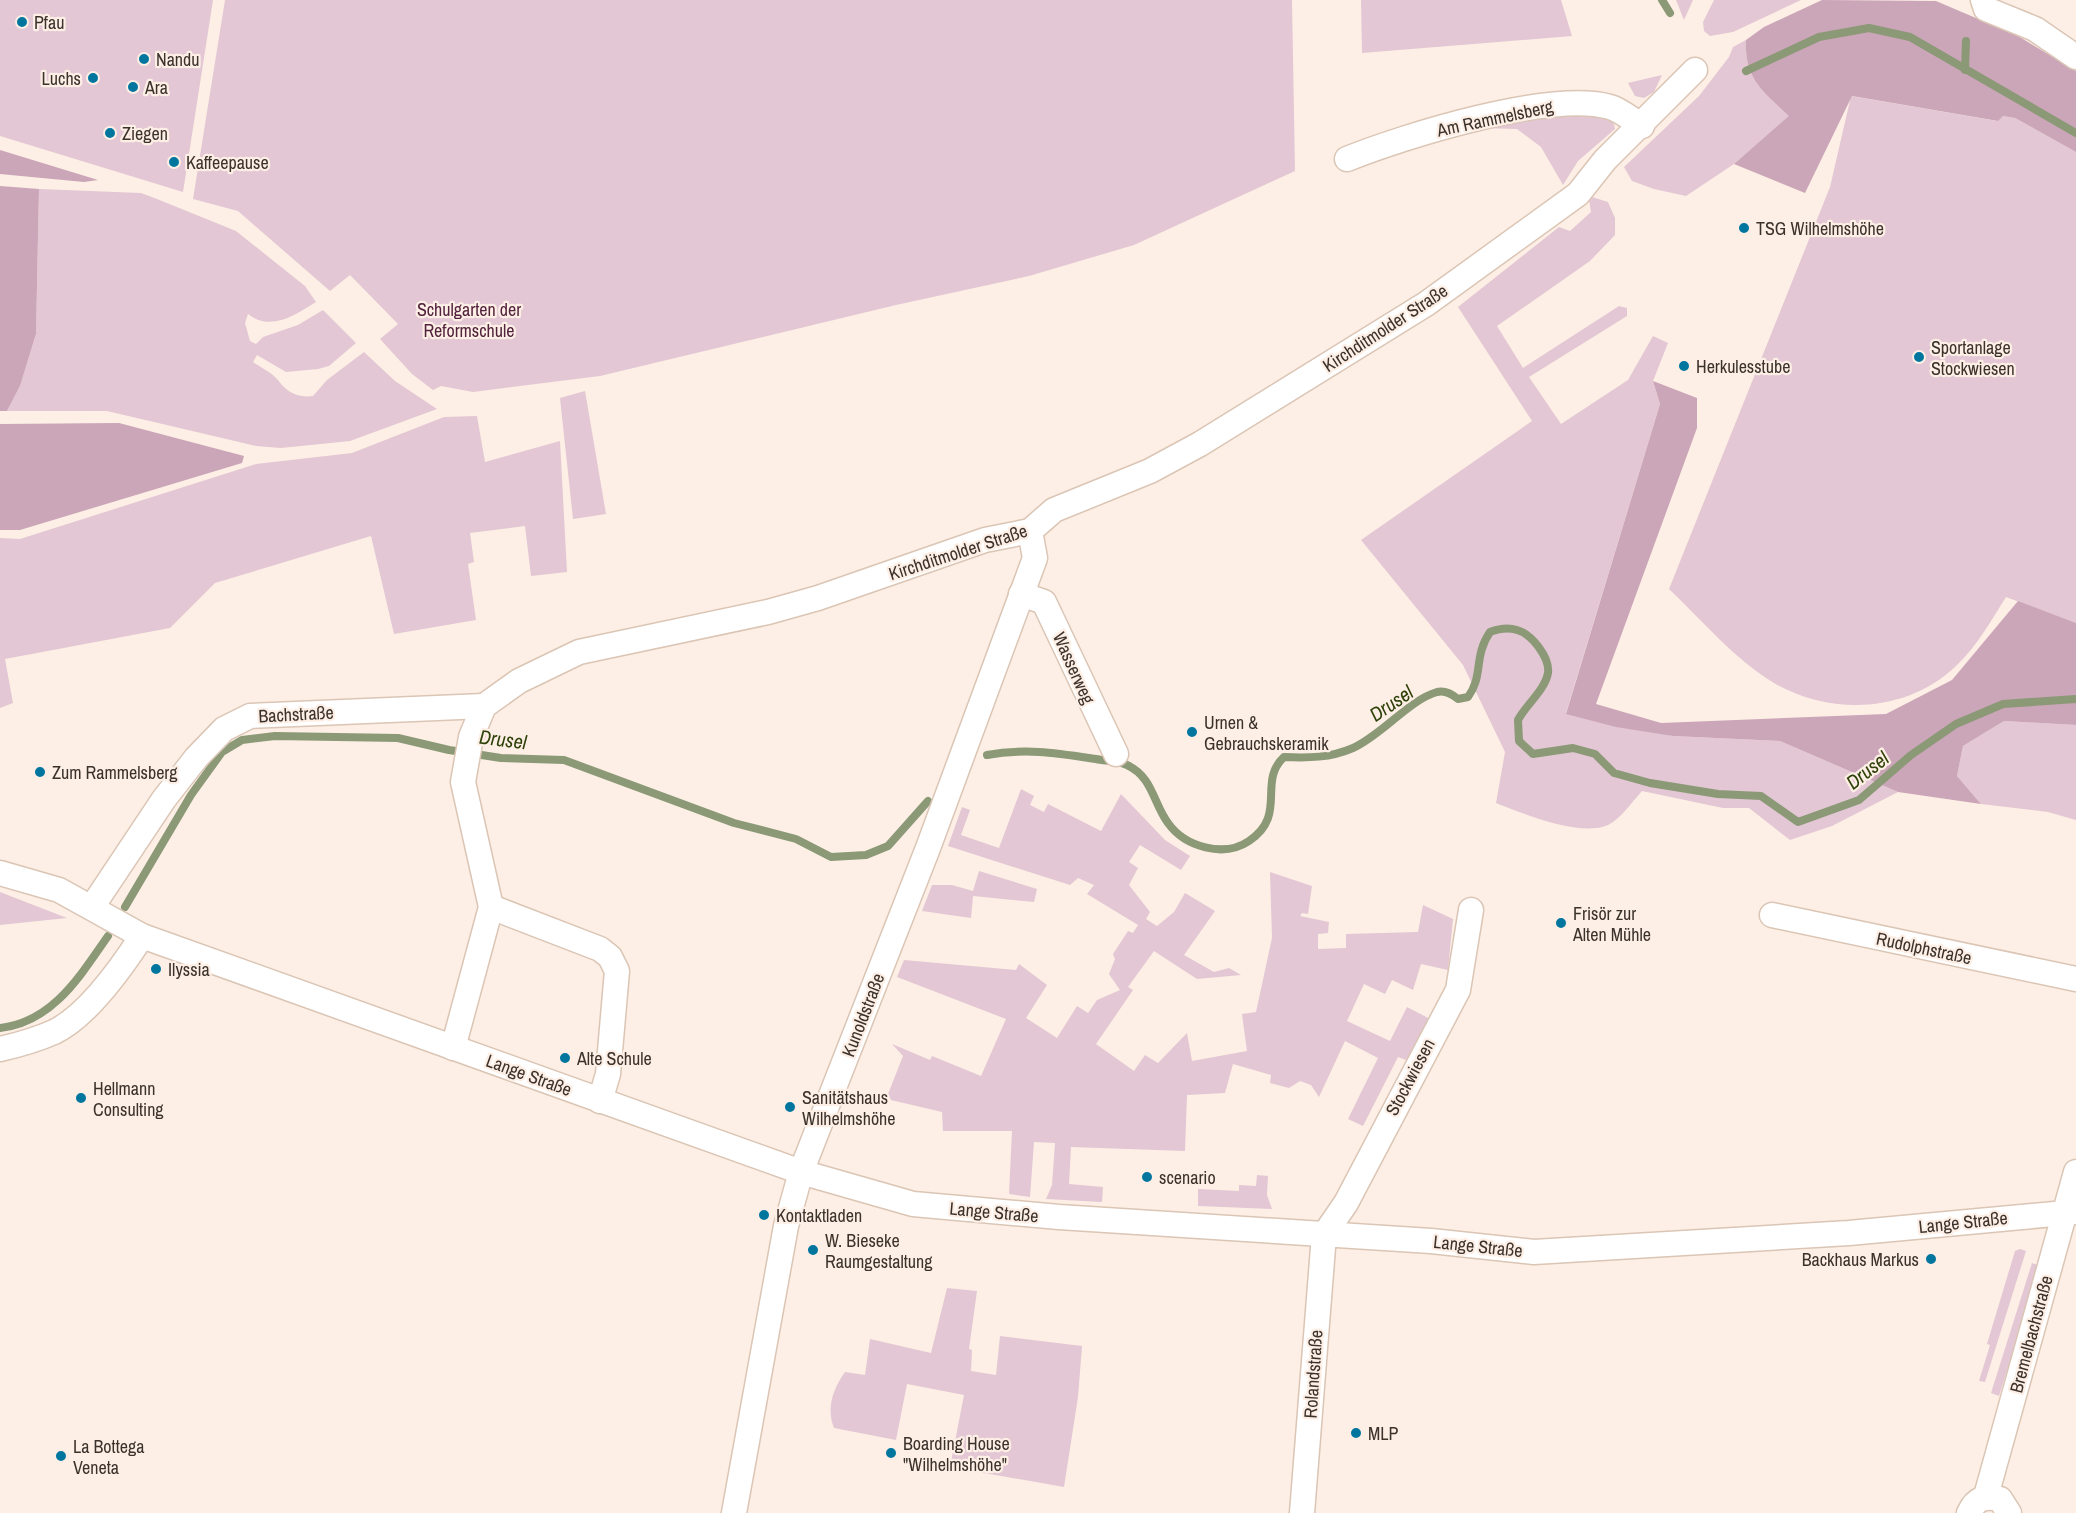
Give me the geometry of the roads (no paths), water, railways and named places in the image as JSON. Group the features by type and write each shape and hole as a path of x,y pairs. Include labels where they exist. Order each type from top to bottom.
{"street":[{"path":"1983,0 1986,9 2035,29 2076,57"},
{"name":"Kirchditmolder Straße","path":"484,706 519,681 579,652 768,612 818,598 986,540 1030,531 1054,510 1150,471 1200,444 1426,304 1578,194 1605,160 1642,126 1695,70"},
{"name":"Am Rammelsberg","path":"1347,159 1384,144 1535,106 1577,102 1612,107 1642,126"},
{"name":"Kunoldstraße","path":"734,1513 786,1226 801,1172 928,848 1035,558 1030,531"},
{"name":"Wasserweg","path":"1021,594 1044,602 1116,754"},
{"path":"453,1048 491,907 463,782 471,737 484,706"},
{"name":"Bachstraße","path":"92,907 164,799 224,729 250,716 484,706"},
{"name":"Lange Straße","path":"0,873 59,890 142,936 801,1172 913,1204 1059,1218 1431,1241 1540,1252 1849,1233 2070,1212"},
{"path":"491,907 600,949 610,957 616,971 616,993 608,1074 600,1101"},
{"name":"Stockwiesen","path":"1324,1235 1346,1203 1458,990 1471,910"},
{"name":"Rudolphstraße","path":"1772,915 2076,979"},
{"path":"0,1049 24,1044 56,1031 80,1012 130,954 142,936"},
{"name":"Bremelbachstraße","path":"1986,1496 2070,1212 2076,1172"},
{"name":"Rolandstraße","path":"1302,1513 1324,1235"},
{"path":"1968,1513 1975,1502 1986,1496 2000,1499 2009,1513"}],"waterway":[{"path":"1662,0 1670,13"},
{"path":"1746,71 1819,37 1869,28 1910,37 2076,133"},
{"path":"1965,70 1966,41"},
{"name":"Drusel","path":"987,755 1042,752 1127,765 1142,776 1163,815 1175,831 1195,844 1228,849 1249,841 1261,831 1270,810 1276,767 1284,757 1319,757 1353,748 1374,735 1416,702 1437,692 1448,693 1458,699 1468,697 1476,681 1482,650 1490,632 1510,629 1523,632 1534,641 1548,667 1543,685 1518,720 1519,741 1533,754 1573,748 1595,754 1614,773 1650,783 1718,794 1761,796 1798,822 1859,800 1911,755 1956,724 2003,704 2076,699"},
{"name":"Drusel","path":"125,907 191,795 222,752 242,740 275,736 398,738 449,750 501,758 564,760 734,823 796,839 831,857 866,855 888,846 928,801"},
{"name":"Drusel","path":"0,1028 19,1024 50,1007 75,981 108,936"}],"place":[{"name":"Pfau","path":"22,22"},
{"name":"Nandu","path":"144,59"},
{"name":"Luchs","path":"93,78"},
{"name":"Ara","path":"133,87"},
{"name":"Ziegen","path":"110,133"},
{"name":"Kaffeepause","path":"174,162"},
{"name":"TSG Wilhelmshöhe","path":"1744,228"},
{"name":"Sportanlage Stockwiesen","path":"1919,357"},
{"name":"Herkulesstube","path":"1684,366"},
{"name":"Urnen & Gebrauchskeramik","path":"1192,732"},
{"name":"Zum Rammelsberg","path":"40,772"},
{"name":"Frisör zur Alten Mühle","path":"1561,923"},
{"name":"Ilyssia","path":"156,969"},
{"name":"Alte Schule","path":"565,1058"},
{"name":"Hellmann Consulting","path":"81,1098"},
{"name":"Sanitätshaus Wilhelmshöhe","path":"790,1107"},
{"name":"scenario","path":"1147,1177"},
{"name":"Kontaktladen","path":"764,1215"},
{"name":"W. Bieseke Raumgestaltung","path":"813,1250"},
{"name":"Backhaus Markus","path":"1931,1259"},
{"name":"MLP","path":"1356,1433"},
{"name":"Boarding House \"Wilhelmshöhe\"","path":"891,1453"},
{"name":"La Bottega Veneta","path":"61,1456"}],"park label":[{"name":"Schulgarten der Reformschule","path":"469,319"}]}
